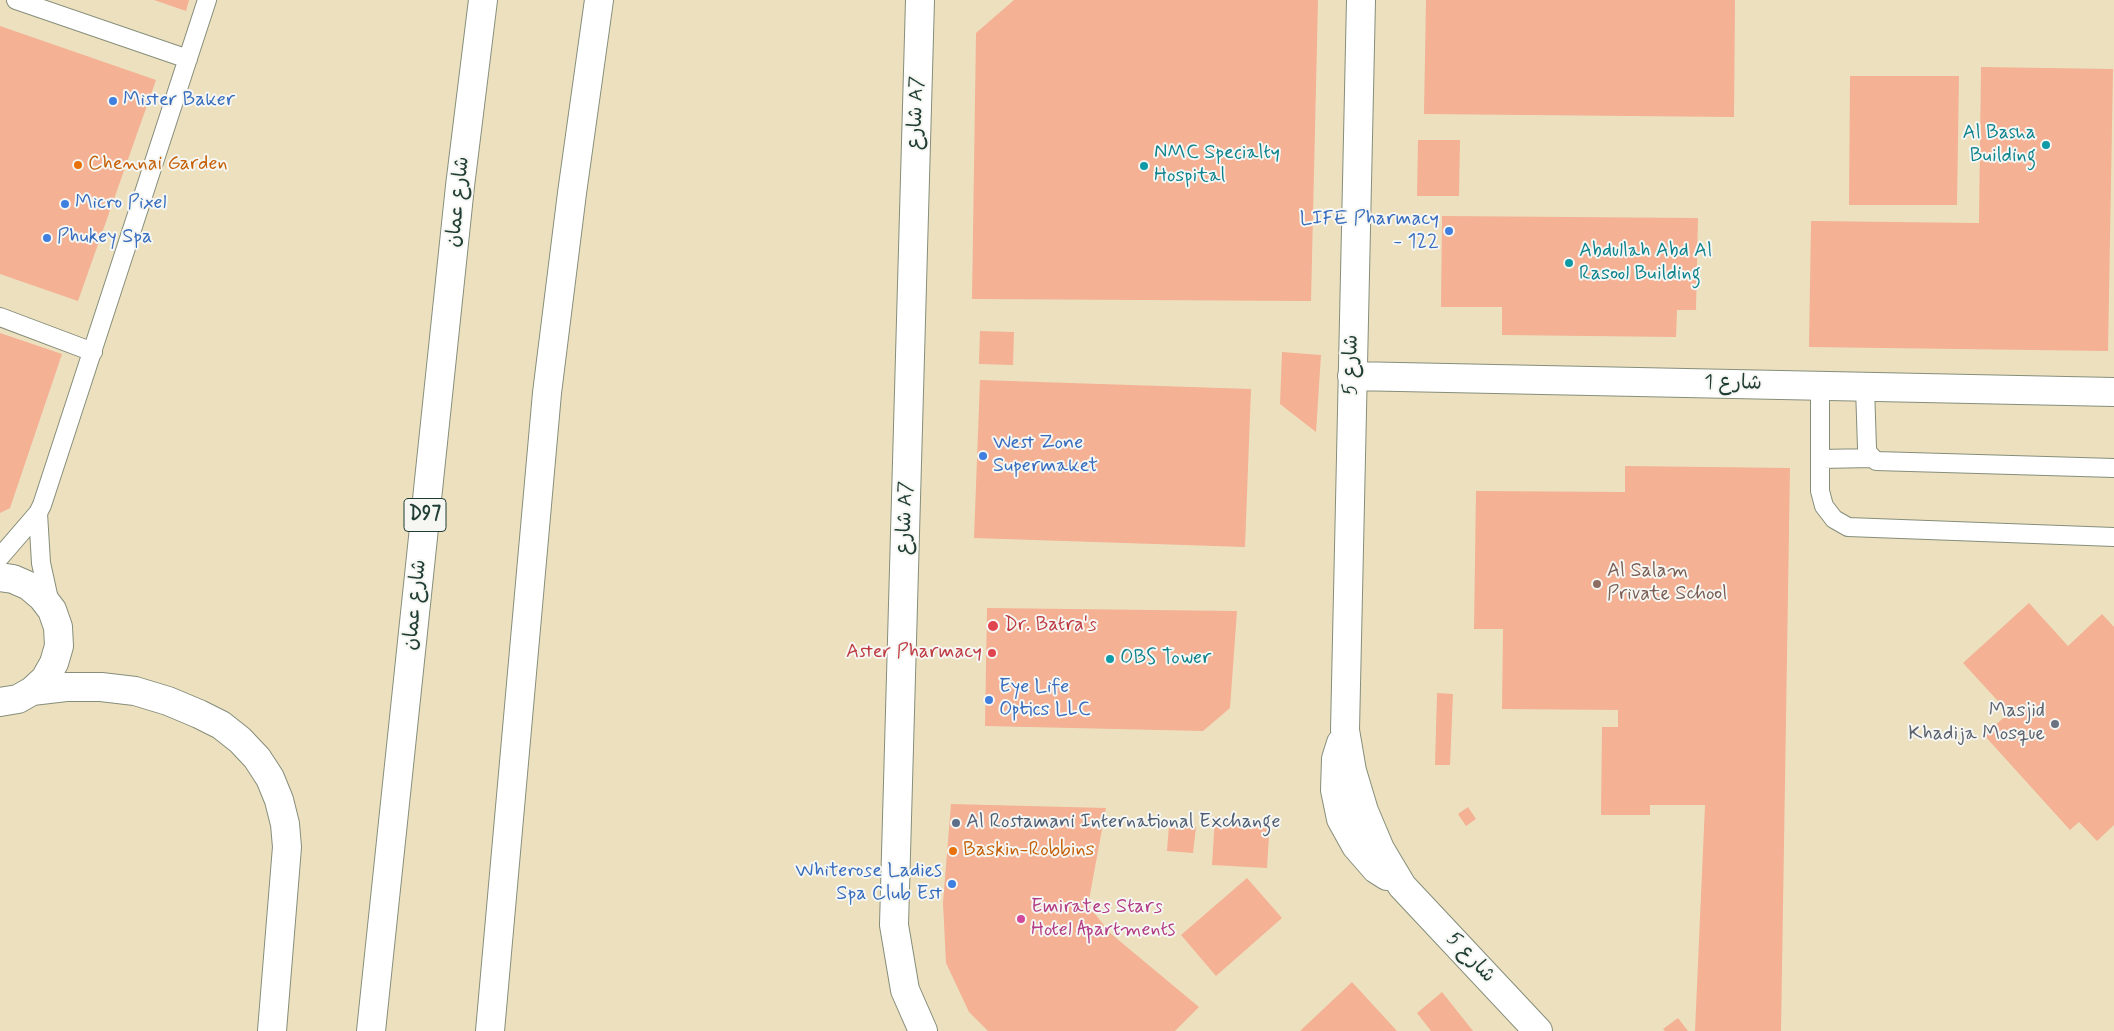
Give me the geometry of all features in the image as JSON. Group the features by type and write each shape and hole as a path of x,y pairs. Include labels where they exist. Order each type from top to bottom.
{"street":[{"name":"شارع عمان","path":"371,1031 460,186 483,0"},
{"path":"490,1031 547,392 599,0"},
{"name":"شارع A7","path":"920,0 894,926 905,990 923,1031"},
{"name":"شارع 5","path":"1361,0 1344,730 1336,759 1335,790 1342,819 1356,846 1376,869 1402,886 1538,1031"},
{"name":"شارع 1","path":"1352,376 2114,392"},
{"path":"0,577 13,579 29,586 42,597 52,610 58,627 58,646 54,663 45,678 12,702"},
{"path":"12,702 66,687 101,687 135,691 168,701 221,725 240,740 257,758 270,778 279,800 285,824 287,847 272,1031"}],"lane":[{"path":"16,0 188,59"},
{"path":"0,557 38,513 93,352 207,0"},
{"path":"0,317 93,352"},
{"path":"1820,386 1820,491 1824,506 1834,519 1848,527 2114,537"},
{"path":"1865,387 1867,448 1872,458"},
{"path":"1820,459 1872,458 1883,462 2114,468"},
{"path":"38,513 41,563 52,610"}],"building":[{"path":"154,0 189,0 186,11"},
{"name":"NMC Specialty Hospital","path":"1014,0 1318,0 1311,301 972,299 976,33"},
{"path":"1426,0 1735,0 1734,117 1424,114"},
{"path":"0,26 156,80 78,301 0,274"},
{"name":"Al Basha Building","path":"1981,67 2113,69 2108,351 1809,347 1811,221 1979,223"},
{"path":"1850,76 1959,76 1957,205 1849,205"},
{"path":"1418,140 1460,140 1459,196 1417,196"},
{"name":"Abdullah Abd Al Rasool Building","path":"1442,216 1698,218 1696,310 1677,310 1676,337 1502,335 1502,307 1441,307"},
{"path":"980,331 1014,332 1013,365 979,364"},
{"path":"0,333 62,354 10,508 0,513"},
{"path":"1282,352 1321,355 1316,432 1280,404"},
{"path":"980,380 1251,389 1245,547 974,538"},
{"path":"1625,466 1790,468 1781,1031 1695,1031 1705,805 1650,805 1650,815 1601,815 1602,727 1618,727 1618,710 1502,709 1503,629 1474,629 1476,491 1625,492"},
{"name":"Masjid Khadija Mosque","path":"2029,603 2068,646 2102,614 2114,627 2114,825 2097,841 2079,822 2070,830 1984,735 2009,713 1963,663"},
{"name":"OBS Tower","path":"987,608 1237,611 1230,708 1203,731 985,726"},
{"path":"1437,693 1453,694 1450,765 1435,765"},
{"name":"Emirates Stars Hotel Apartments","path":"951,804 1106,808 1088,905 1110,933 1199,1007 1175,1031 988,1031 969,1012 946,963 943,903"},
{"path":"1468,807 1476,819 1466,826 1458,814"},
{"path":"1215,817 1270,820 1267,868 1212,865"},
{"path":"1169,825 1196,827 1193,853 1167,851"},
{"path":"1247,878 1282,918 1216,976 1181,935"},
{"path":"1352,982 1397,1031 1300,1031"},
{"path":"1442,992 1473,1031 1431,1031 1417,1013"},
{"path":"1678,1018 1688,1031 1665,1031 1663,1029"}],"place":[{"name":"Mister Baker","path":"113,101"},
{"name":"Al Basha Building","path":"2046,145"},
{"name":"Chennai Garden","path":"78,165"},
{"name":"NMC Specialty Hospital","path":"1144,166"},
{"name":"Micro Pixel","path":"65,204"},
{"name":"LIFE Pharmacy - 122","path":"1449,231"},
{"name":"Phukey Spa","path":"47,238"},
{"name":"Abdullah Abd Al Rasool Building","path":"1569,263"},
{"name":"West Zone Supermaket","path":"983,456"},
{"name":"Al Salam Private School","path":"1597,584"},
{"name":"Dr. Batra's","path":"993,626"},
{"name":"Aster Pharmacy","path":"992,653"},
{"name":"OBS Tower","path":"1110,659"},
{"name":"Eye Life Optics LLC","path":"989,700"},
{"name":"Masjid Khadija Mosque","path":"2055,724"},
{"name":"Al Rostamani International Exchange","path":"956,823"},
{"name":"Baskin-Robbins","path":"953,851"},
{"name":"Whiterose Ladies Spa Club Est","path":"952,884"},
{"name":"Emirates Stars Hotel Apartments","path":"1021,919"}]}
